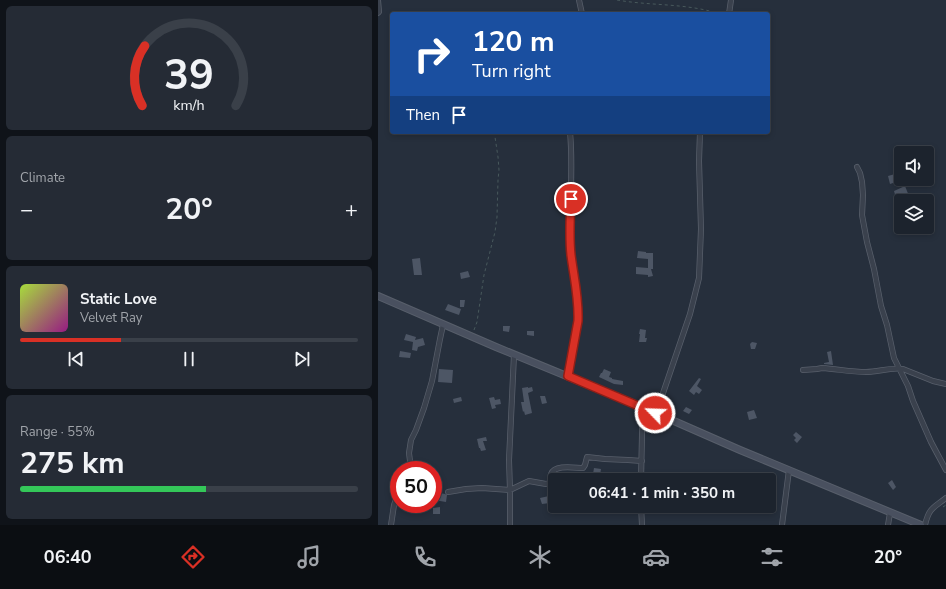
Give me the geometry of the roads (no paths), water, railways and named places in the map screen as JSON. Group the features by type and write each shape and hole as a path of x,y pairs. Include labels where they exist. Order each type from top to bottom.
{"main road":[{"path":"378,296 496,348 568,376 740,450 921,525"}],"street":[{"path":"378,0 378,14"},
{"path":"579,0 582,12"},
{"path":"729,12 731,0"},
{"path":"568,376 578,321 577,290 571,255 572,175 570,134"},
{"path":"655,413 690,314 699,278 701,228 699,162 700,134"},
{"path":"857,167 862,182 862,215 867,242 894,358 908,386 931,442 946,470"},
{"path":"410,461 409,453 411,440 424,408 432,381 443,325"},
{"path":"510,525 509,460 514,355"},
{"path":"803,370 822,368 867,372 899,368 933,381 946,384"},
{"path":"641,473 642,407"},
{"path":"448,492 482,488 510,490 530,481 546,484 550,481 552,472 561,467 583,468 587,457 642,461"},
{"path":"782,525 789,470"},
{"path":"925,525 929,511 946,498"},
{"path":"888,525 890,512"},
{"path":"391,525 393,513"},
{"path":"641,513 642,525"}]}
